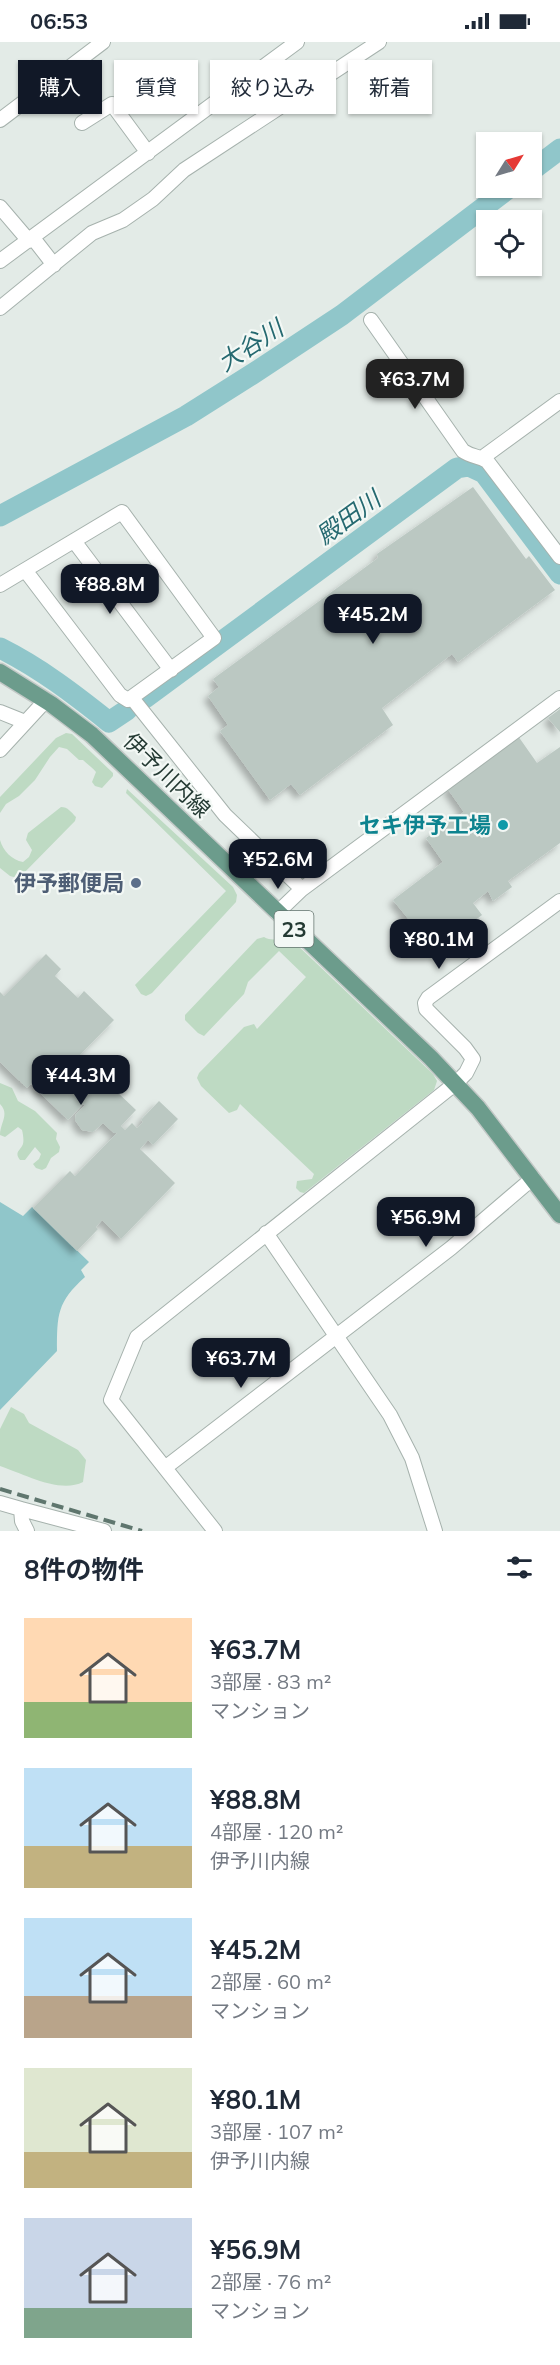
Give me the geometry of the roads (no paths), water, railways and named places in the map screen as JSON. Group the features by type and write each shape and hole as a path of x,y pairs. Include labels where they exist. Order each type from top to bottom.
{"main road":[{"name":"伊予川内線","path":"0,672 70,717 113,754 456,1083 560,1215"}],"street":[{"path":"0,120 103,42"},
{"path":"0,261 297,42"},
{"path":"0,308 92,233 123,220 153,199 184,170 379,42"},
{"path":"85,116 112,104 148,153"},
{"path":"0,207 54,265"},
{"path":"372,320 463,451 476,459 482,458 560,401"},
{"path":"482,458 487,461 560,557"},
{"path":"0,585 25,570 74,541 122,512 214,638 128,700 120,695 25,570"},
{"path":"74,541 171,670"},
{"path":"132,698 225,816 302,889"},
{"path":"278,913 302,889 560,698"},
{"path":"0,750 46,700"},
{"path":"0,712 26,722"},
{"path":"215,1531 111,1400 133,1342 266,1233 456,1083 472,1064 473,1059 426,1009 425,1003 428,998 560,902"},
{"path":"166,1467 337,1338 451,1248 533,1178"},
{"path":"266,1233 390,1414 412,1458 435,1531"},
{"path":"0,1503 104,1531"},
{"path":"21,1509 22,1521 27,1531"}],"water":[{"path":"0,1202 23,1216 32,1207 89,1262 81,1270 85,1277 69,1294 60,1310 57,1351 0,1410"}],"waterway":[{"name":"大谷川","path":"542,163 560,149"},
{"name":"大谷川","path":"0,516 186,416 251,375 342,315 496,198"},
{"name":"殿田川","path":"145,698 457,468 469,466 484,473 560,574"},
{"name":"殿田川","path":"0,648 56,682 109,722 127,710"}],"railway":[{"path":"0,1489 142,1531"}],"place":[{"name":"セキ伊予工場","path":"503,825"},
{"name":"伊予郵便局","path":"136,883"}]}
